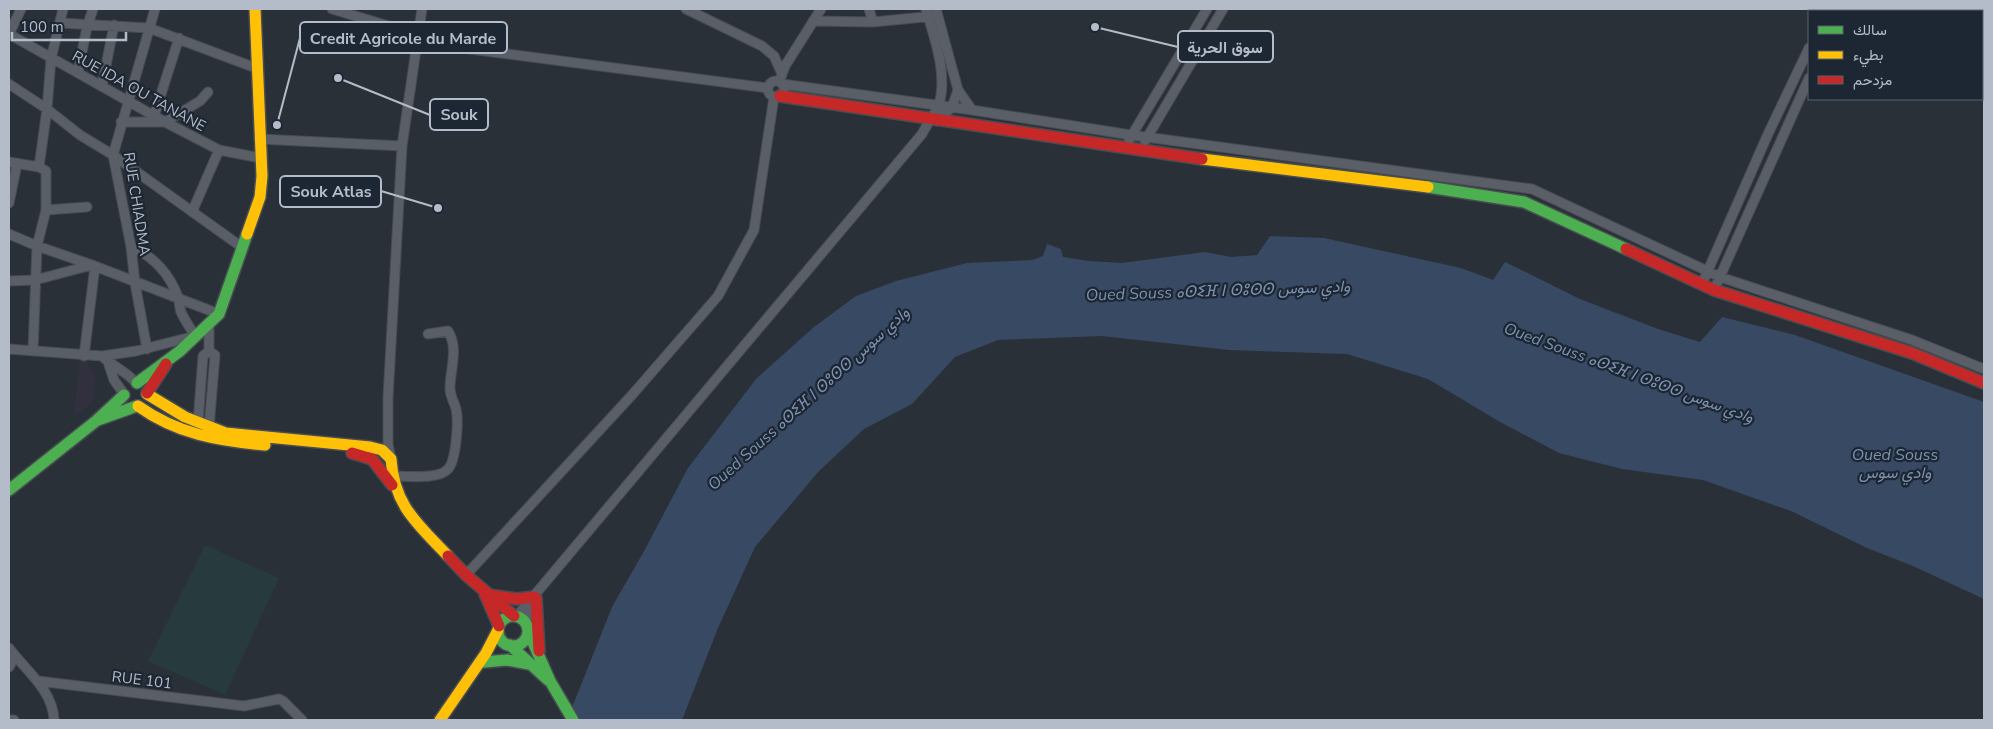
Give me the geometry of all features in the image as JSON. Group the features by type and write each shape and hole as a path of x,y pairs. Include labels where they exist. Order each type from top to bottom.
{"street":[{"path":"9,34 21,9"},
{"path":"39,167 48,109 51,59 63,9"},
{"path":"78,72 93,9"},
{"name":"RUE CHIADMA","path":"147,349 135,283 131,248 112,155 155,9"},
{"path":"9,490 96,421 124,394 129,385 137,383 167,361 209,325 218,314 260,196 262,176 255,9"},
{"path":"332,9 462,48 768,88"},
{"path":"387,475 391,459 385,447 402,146 422,9"},
{"path":"466,575 632,395 718,296 754,230 777,96 784,90 774,56 762,46 686,9"},
{"path":"781,80 821,9"},
{"path":"869,9 873,22"},
{"path":"1126,148 1131,135 1207,9"},
{"path":"1140,150 1223,9"},
{"path":"813,21 873,22 932,13"},
{"path":"932,13 958,90 972,110"},
{"path":"932,13 942,90 936,118"},
{"path":"60,23 149,28 256,68"},
{"path":"102,86 114,25"},
{"name":"RUE IDA OU TANANE","path":"9,34 164,122 219,150 261,158"},
{"path":"154,116 179,38"},
{"path":"1702,284 1768,134 1808,50"},
{"path":"768,88 772,82 781,80 1131,135 1532,189 1720,277 1912,340 1984,368"},
{"path":"1714,290 1808,80"},
{"path":"9,84 48,109 86,139 112,155 243,248"},
{"path":"768,88 770,94 777,96 936,118 1140,150 1458,191 1524,202 1714,290 1912,353 1984,383"},
{"path":"472,672 508,645 522,642 521,622 536,596 922,134 936,118 952,107 958,90"},
{"path":"121,122 164,122 200,101 208,92"},
{"path":"259,139 402,146"},
{"path":"192,212 219,150"},
{"path":"9,203 13,163 39,167 46,171 46,210 37,246 33,351"},
{"path":"46,210 87,207"},
{"path":"9,234 218,314"},
{"path":"131,248 142,251 169,278 179,298 182,313 195,336"},
{"path":"9,281 35,280 94,265"},
{"path":"84,356 94,265"},
{"path":"209,325 209,351"},
{"path":"387,475 436,476 447,471 452,464 457,428 456,409 451,398 450,386 453,338 448,331 428,334"},
{"path":"9,349 105,359 195,336"},
{"path":"209,351 215,355 210,428"},
{"path":"198,423 203,356 209,351"},
{"path":"105,359 145,387 147,394 173,412 210,428 226,432 385,447"},
{"path":"105,359 114,380 130,404 137,406 152,417 206,438 362,454 374,460 387,475 407,512 466,575 521,622 534,661"},
{"path":"96,421 145,402 147,394 167,361"},
{"path":"374,460 385,447"},
{"path":"486,594 509,599 536,596"},
{"path":"486,594 500,638 534,661 550,681 570,716"},
{"path":"534,661 536,596"},
{"path":"440,720 486,653 504,619 521,622"},
{"path":"9,648 38,681 48,698 54,713 54,720"},
{"path":"9,667 15,656"},
{"path":"484,662 507,660 534,661"},
{"name":"RUE 101","path":"38,681 244,706 279,699 302,720"},
{"path":"9,720 14,720"}],"shaded area":[{"path":"79,360 86,360 96,377 92,403 74,415"}],"green space":[{"path":"205,545 279,578 225,695 148,661"}],"water":[{"name":"Oued Souss وادي سوس","path":"1270,236 1324,238 1461,268 1493,280 1505,262 1580,299 1658,329 1700,342 1722,317 1795,335 1984,402 1984,599 1913,566 1867,548 1791,511 1703,480 1622,469 1559,453 1500,422 1428,379 1347,354 1229,350 1102,336 998,340 955,357 912,404 864,429 818,472 755,547 718,628 682,720 567,720 612,607 688,468 756,379 814,327 856,296 896,281 967,263 1032,260 1043,256 1047,244 1061,249 1063,257 1122,263 1205,252 1231,257 1257,255"}],"traffic: fast":[{"path":"1428,187 1524,202 1626,249"},
{"path":"137,383 180,351 219,314 247,234"},
{"path":"9,490 96,421 124,395"},
{"path":"98,420 137,406"},
{"path":"513,616 519,617 527,625 528,631 527,637 519,645 513,646 507,645 499,637 498,631 499,625 507,617 513,616"},
{"path":"528,631 550,681 573,720"},
{"path":"510,645 548,680"},
{"path":"484,662 507,660 529,664"}],"traffic: slow":[{"path":"247,234 260,197 262,176 255,9"},
{"path":"1202,159 1428,187"},
{"path":"147,394 185,417 226,433 370,447 382,450 391,459 393,475 402,502 418,524 448,556"},
{"path":"138,406 153,416 183,430 231,441 265,445"},
{"path":"440,720 486,653 498,630"}],"traffic: jam":[{"path":"780,96 1202,159"},
{"path":"1626,249 1714,290 1912,353 1984,383"},
{"path":"147,393 166,364"},
{"path":"352,453 372,459 392,485"},
{"path":"448,556 466,575 514,616"},
{"path":"485,594 499,626"},
{"path":"489,595 517,599 534,597"},
{"path":"536,598 539,651"}],"place":[{"name":"سوق الحرية","path":"1095,27"},
{"name":"Souk","path":"338,78"},
{"name":"Credit Agricole du Marde","path":"277,125"},
{"name":"Souk Atlas","path":"438,208"}],"water label":[{"name":"Oued Souss ⴰⵙⵉⴼ ⵏ ⵙⵓⵙⵙ وادي سوس","path":"1218,290"},
{"name":"Oued Souss ⴰⵙⵉⴼ ⵏ ⵙⵓⵙⵙ وادي سوس","path":"1629,372"},
{"name":"Oued Souss ⴰⵙⵉⴼ ⵏ ⵙⵓⵙⵙ وادي سوس","path":"808,398"}]}
